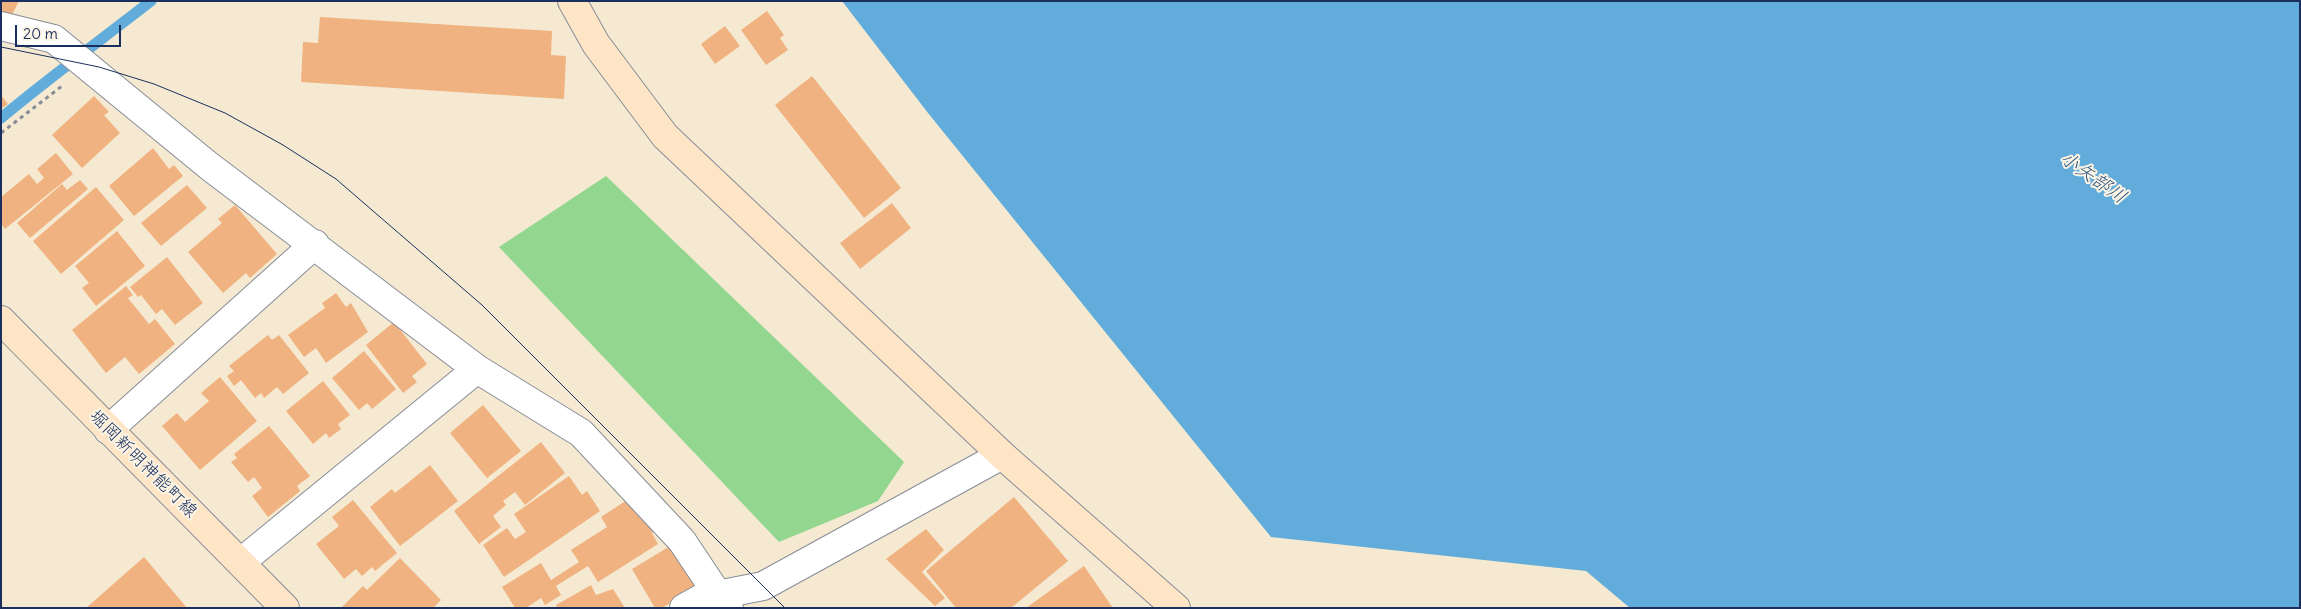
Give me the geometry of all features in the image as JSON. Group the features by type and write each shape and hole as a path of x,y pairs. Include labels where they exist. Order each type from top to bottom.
{"street":[{"path":"572,1 596,44 665,136 1002,454 1176,608"},
{"path":"1,26 54,39 86,68 209,166 315,244 477,369 580,433 682,541 723,602"},
{"path":"108,430 315,244"},
{"name":"堀岡新明神能町線","path":"1,320 285,608"},
{"path":"241,562 477,369"},
{"path":"684,608 702,598 723,602 763,586 1002,454"}],"path":[{"path":"1,133 86,68"}],"green space":[{"path":"606,176 904,462 878,501 779,542 499,247"}],"water":[{"name":"小矢部川","path":"842,1 2300,1 2300,608 1630,608 1586,571 1271,537 928,113"}],"building":[{"path":"1,1 19,1 11,17 1,15"},
{"path":"767,11 784,35 780,38 788,50 766,65 741,30"},
{"path":"320,17 552,31 551,55 566,56 564,99 301,82 303,42 318,43"},
{"path":"725,26 740,46 715,64 701,44"},
{"path":"812,76 901,188 864,218 775,105"},
{"path":"1,95 8,104 1,109"},
{"path":"94,96 109,112 104,115 120,133 82,168 52,135"},
{"path":"153,148 169,169 174,165 183,176 134,216 109,186"},
{"path":"56,153 73,174 5,229 1,224 1,197 29,174 37,184 44,178 37,169"},
{"path":"80,180 88,189 30,238 17,223 62,184 67,190"},
{"path":"187,185 207,208 161,246 141,223"},
{"path":"96,187 124,220 61,274 33,241"},
{"path":"892,203 911,228 860,269 840,243"},
{"path":"235,205 277,254 250,278 246,273 223,293 188,252 222,223 218,219"},
{"path":"117,231 145,266 96,306 82,288 89,283 75,266"},
{"path":"167,257 203,303 175,325 162,309 156,314 141,295 138,297 130,287"},
{"path":"126,286 133,295 128,298 149,324 155,319 175,344 139,374 125,357 106,373 72,330"},
{"path":"336,293 346,307 351,303 368,332 326,363 316,348 304,357 288,335 325,308 322,303"},
{"path":"394,322 427,364 412,376 417,382 403,393 366,345"},
{"path":"268,335 272,340 279,335 309,373 283,394 277,387 264,398 261,393 255,398 241,380 234,386 227,376 234,371 229,366"},
{"path":"364,351 396,389 372,409 367,403 359,410 332,378"},
{"path":"220,377 257,421 200,470 162,426 177,413 185,422 209,401 201,393"},
{"path":"323,381 350,415 338,424 341,429 329,438 326,433 313,444 286,411"},
{"path":"483,405 521,451 487,478 450,433"},
{"path":"269,426 310,476 297,486 300,491 268,517 252,496 262,488 254,477 248,482 231,462 237,458 234,454"},
{"path":"541,442 565,473 525,505 515,492 503,501 506,505 493,516 501,527 479,544 454,511"},
{"path":"430,465 458,501 400,546 370,507 392,489 395,493"},
{"path":"569,476 582,495 587,491 600,511 504,577 483,545 507,528 515,539 526,532 514,514"},
{"path":"1014,497 1068,561 1011,608 956,608 926,571"},
{"path":"353,500 397,553 375,571 372,567 362,576 356,569 344,579 316,544 339,526 332,517"},
{"path":"627,500 636,514 641,511 654,531 652,533 658,544 598,582 588,566 556,586 561,595 545,605 541,598 526,608 515,608 502,587 541,563 551,580 579,562 571,550 607,527 601,517"},
{"path":"926,529 944,550 922,572 945,598 935,606 886,559"},
{"path":"672,545 697,587 662,608 655,608 632,569"},
{"path":"144,557 187,608 86,608"},
{"path":"400,558 441,600 433,608 341,608 363,586 367,590"},
{"path":"1084,566 1113,608 1026,608"},
{"path":"591,585 596,595 613,589 625,608 557,608 556,605"}],"waterway":[{"path":"1,118 151,1"}],"tram line":[{"path":"1,47 99,67 154,84 225,113 283,145 336,179 482,305 785,608"}]}
